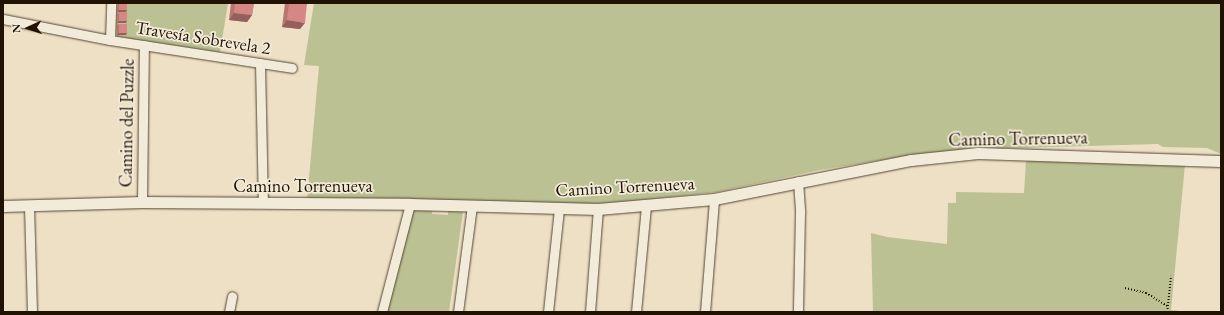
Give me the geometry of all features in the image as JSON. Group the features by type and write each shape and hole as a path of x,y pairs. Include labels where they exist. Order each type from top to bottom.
{"street":[{"path":"110,40 111,3"},
{"name":"Travesía Sobrevela 2","path":"3,19 110,40 292,68"},
{"name":"Camino del Puzzle","path":"142,202 144,45"},
{"path":"260,63 263,203"},
{"name":"Camino Torrenueva","path":"3,206 28,204 142,202 410,204 598,210 714,199 798,181 911,160 978,153 1221,161"},
{"path":"798,181 800,213 798,312"},
{"path":"706,312 714,199"},
{"path":"28,204 32,312"},
{"path":"382,312 410,204"},
{"path":"458,312 472,206"},
{"path":"636,312 646,206"},
{"path":"548,312 559,209"},
{"path":"590,312 598,210"},
{"path":"229,312 232,296"}],"path":[{"path":"1167,312 1171,276"},
{"path":"1125,288 1146,293 1168,306"}],"green space":[{"path":"115,3 228,3 220,52 118,37 114,32"},
{"path":"314,3 1221,3 1221,154 1207,148 1163,147 1158,144 977,149 926,153 820,170 717,192 623,202 564,205 307,200 319,66 304,65"},
{"path":"1026,160 1185,165 1171,310 1189,312 873,312 871,233 887,237 947,244 948,203 956,203 956,192 1024,193"},
{"path":"412,211 432,211 432,214 448,215 448,211 463,212 449,312 386,312"}],"building":[{"path":"119,3 127,3 127,10 119,10"},
{"path":"235,3 254,3 252,15 234,13"},
{"path":"289,3 307,3 305,23 287,20"},
{"path":"119,12 127,12 127,21 119,21"},
{"path":"119,24 127,24 127,33 119,33"}]}
